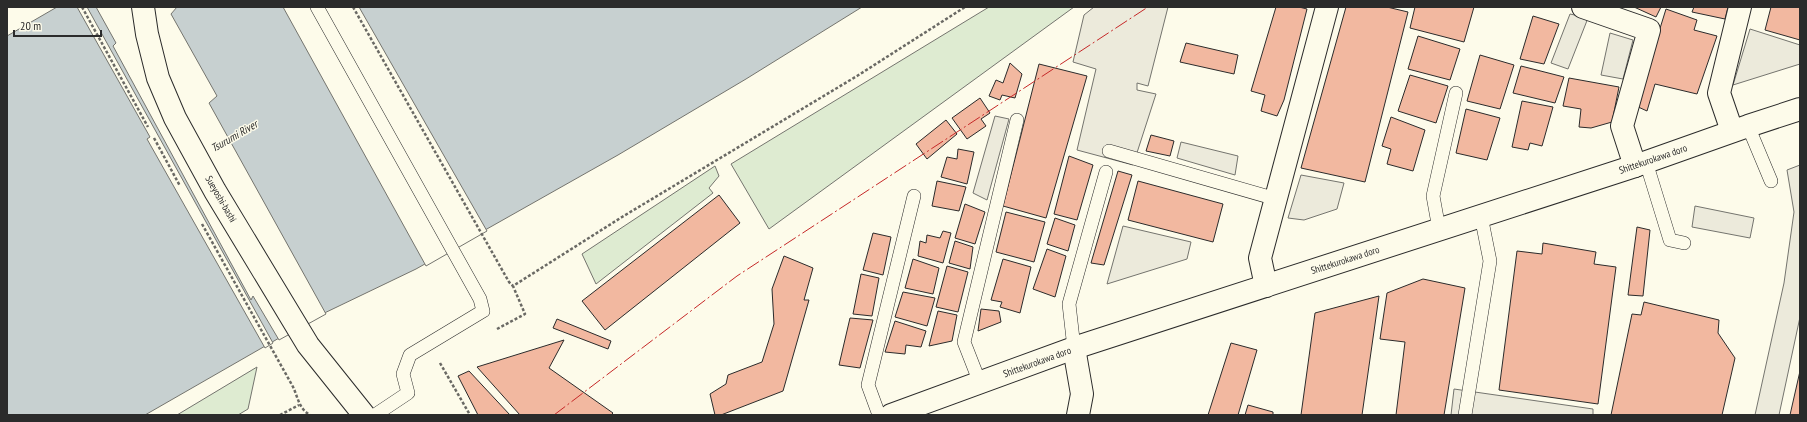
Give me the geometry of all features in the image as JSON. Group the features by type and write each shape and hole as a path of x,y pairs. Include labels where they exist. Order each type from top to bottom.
{"main road":[{"name":"Sueyoshi-bashi","path":"143,7 147,34 158,78 175,118 216,191 308,345 364,415"},
{"path":"1266,286 1260,258 1327,7"},
{"path":"1583,7 1649,30 1622,126 1640,164"},
{"path":"1740,7 1719,93 1740,129"},
{"name":"Shittekurokawa doro","path":"891,415 1074,348 1640,164 1800,109"},
{"path":"1074,348 1082,394 1078,415"}],"lane":[{"path":"317,7 480,299 483,311 410,355 403,374 408,393 374,415"},
{"path":"1440,229 1433,196 1456,93"},
{"path":"980,383 964,342 1017,120"},
{"path":"1740,129 1771,181"},
{"path":"1109,151 1276,199"},
{"path":"1640,164 1670,240 1684,243"},
{"path":"1074,348 1069,304 1106,172"},
{"path":"879,415 868,385 914,196"},
{"path":"1465,415 1490,261 1481,216"}],"path":[{"path":"82,7 149,129"},
{"path":"353,7 509,282 513,286 525,314 492,332"},
{"path":"513,286 622,216 857,76 965,7"},
{"path":"152,135 180,187"},
{"path":"200,221 297,394 299,405 310,415"},
{"path":"439,361 470,415"},
{"path":"280,415 299,405"}],"green space":[{"path":"989,7 1074,7 769,229 731,164"},
{"path":"715,166 719,176 709,188 713,193 596,284 582,254"},
{"path":"257,367 248,409 238,415 177,415"}],"shaded area":[{"path":"1094,7 1168,7 1148,86 1137,83 1137,90 1156,94 1133,165 1077,150 1096,69 1073,62 1084,15"},
{"path":"1570,14 1588,18 1568,69 1551,63"},
{"path":"1750,29 1800,45 1800,64 1733,85"},
{"path":"1610,33 1633,40 1623,79 1601,75"},
{"path":"995,116 1009,119 987,200 973,193"},
{"path":"1181,142 1238,156 1235,175 1177,158"},
{"path":"1800,165 1800,317 1779,415 1755,415 1784,283 1794,212 1787,170"},
{"path":"1301,175 1344,183 1337,209 1304,220 1288,218"},
{"path":"1695,206 1754,218 1750,238 1692,227"},
{"path":"1123,226 1191,242 1187,259 1107,284"},
{"path":"1454,389 1593,409 1593,415 1451,415"}],"water":[{"name":"Tsurumi River","path":"57,7 862,7 746,79 618,155 416,269 314,318 145,415 7,415 7,36"}],"pier":[{"path":"77,7 87,7 273,343 265,348 147,139 150,137"},
{"path":"96,7 177,7 171,14 217,96 209,103 326,314 279,340 253,296 251,300 113,46 116,43"},
{"path":"283,7 359,7 487,231 426,266"}],"building":[{"path":"1276,7 1299,7 1307,9 1284,100 1277,116 1261,111 1265,95 1251,91"},
{"path":"1346,7 1387,7 1408,12 1365,182 1301,168"},
{"path":"1415,7 1474,7 1464,42 1410,28"},
{"path":"1634,7 1661,7 1656,17"},
{"path":"1694,7 1728,7 1725,19 1692,12"},
{"path":"1771,7 1800,7 1800,40 1765,30"},
{"path":"1666,9 1697,20 1694,30 1717,36 1697,94 1655,84 1647,111 1636,106"},
{"path":"1533,16 1559,24 1544,64 1520,59"},
{"path":"1418,36 1460,49 1450,80 1408,69"},
{"path":"1186,43 1238,55 1234,74 1180,62"},
{"path":"1480,55 1514,65 1500,109 1467,101"},
{"path":"1010,63 1022,74 1015,98 1002,95 1000,100 989,96 996,80 1003,83"},
{"path":"1039,64 1087,76 1046,218 1003,206"},
{"path":"1521,66 1564,77 1555,103 1513,93"},
{"path":"1410,75 1448,86 1436,123 1398,111"},
{"path":"1569,78 1619,87 1612,122 1591,128 1579,127 1581,109 1563,106"},
{"path":"980,98 990,113 981,119 986,126 967,139 952,118"},
{"path":"1522,101 1553,107 1542,146 1530,143 1528,150 1512,147"},
{"path":"1466,109 1500,118 1487,160 1456,153"},
{"path":"1391,117 1425,130 1413,171 1387,164 1391,149 1382,146"},
{"path":"946,120 957,134 927,159 916,144"},
{"path":"1151,135 1174,141 1170,156 1146,151"},
{"path":"958,149 974,152 967,184 941,177 947,157 957,159"},
{"path":"1069,156 1093,165 1077,220 1054,214"},
{"path":"1118,171 1132,175 1104,265 1091,263"},
{"path":"937,181 966,187 959,211 932,206"},
{"path":"1138,181 1223,204 1213,242 1128,220"},
{"path":"719,195 740,223 605,330 582,301"},
{"path":"965,204 985,212 975,244 955,238"},
{"path":"1006,212 1045,222 1034,262 996,252"},
{"path":"1055,218 1075,225 1068,251 1047,244"},
{"path":"1637,227 1650,230 1643,296 1628,295"},
{"path":"943,231 951,233 943,263 918,256 920,241 926,243 927,235 940,238"},
{"path":"873,233 891,237 883,275 863,270"},
{"path":"955,241 973,247 970,269 949,263"},
{"path":"1543,243 1596,252 1594,264 1616,267 1598,404 1499,390 1517,251 1542,254"},
{"path":"1047,249 1066,256 1055,297 1033,289"},
{"path":"784,256 813,268 804,300 809,300 783,391 721,415 715,415 710,394 726,384 728,375 762,362 774,324 772,289"},
{"path":"913,259 939,268 933,294 905,288"},
{"path":"1003,259 1031,267 1020,313 1000,307 1002,302 991,300"},
{"path":"947,266 968,272 958,312 936,307"},
{"path":"861,274 879,278 872,316 853,314"},
{"path":"1423,279 1465,288 1444,415 1396,415 1405,342 1380,339 1387,293"},
{"path":"903,292 935,298 927,326 895,317"},
{"path":"1379,296 1362,415 1301,415 1315,313"},
{"path":"1644,302 1719,320 1718,333 1735,358 1722,415 1611,415 1632,314 1641,315"},
{"path":"981,309 999,311 1001,322 978,331"},
{"path":"938,311 957,315 952,341 929,346"},
{"path":"850,318 873,320 860,368 839,365"},
{"path":"557,319 611,341 608,349 553,328"},
{"path":"895,321 926,331 921,347 906,345 905,354 885,352"},
{"path":"564,340 549,368 613,413 611,415 520,415 477,367"},
{"path":"1231,343 1257,350 1238,415 1208,415"},
{"path":"469,371 510,415 478,415 458,376"},
{"path":"1800,371 1800,415 1790,415"},
{"path":"1248,405 1273,412 1273,415 1245,415"}],"power":[{"path":"554,415 737,276 1148,7"}]}
